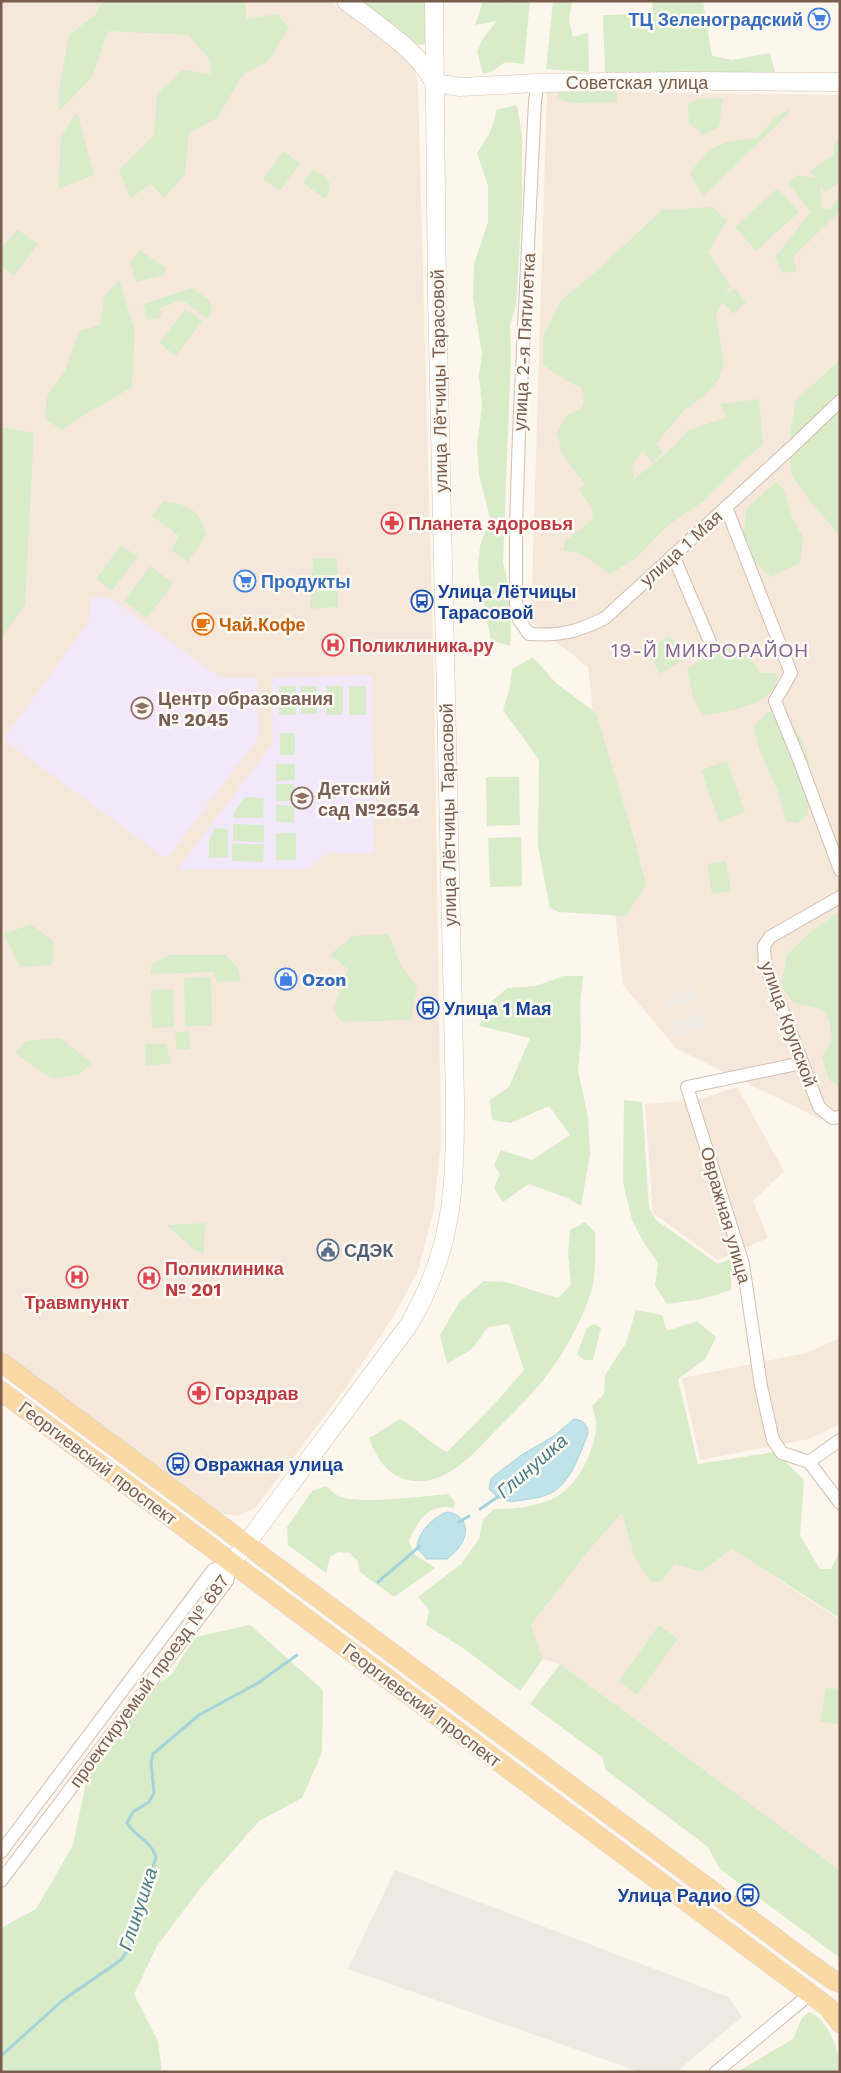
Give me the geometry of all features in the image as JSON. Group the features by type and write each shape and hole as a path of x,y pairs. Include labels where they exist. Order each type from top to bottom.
{"main road":[{"path":"346,1 418,58 434,83"},
{"name":"улица Лётчицы Тарасовой","path":"232,1563 398,1341 415,1314 427,1292 442,1253 453,1193 454,1100 437,296 434,1"},
{"name":"Советская улица","path":"434,83 460,87 538,83 684,81 840,82"},
{"name":"Георгиевский проспект","path":"1,1362 821,1972 840,1983"},
{"name":"Георгиевский проспект","path":"1,1391 828,2007 840,2023"}],"street":[{"name":"улица 2-я Пятилетка","path":"516,602 519,433 535,100 538,83"},
{"name":"улица 1 Мая","path":"516,602 518,618 529,634 555,635 583,628 605,618 840,400"},
{"path":"726,507 791,673 774,701 800,762 840,870"},
{"path":"673,555 710,642"},
{"name":"улица Крупской","path":"840,897 770,937 764,946 764,964 819,1107 832,1118 840,1117"},
{"name":"Овражная улица","path":"802,1062 687,1087 747,1280 761,1386 773,1440 782,1453 809,1462"},
{"path":"840,1440 809,1462 840,1503"},
{"name":"проектируемый проезд № 687","path":"1,1852 213,1570 232,1563"},
{"name":"проектируемый проезд № 687","path":"1,1881 227,1581 232,1563"},
{"path":"716,2072 810,1994"}],"shaded area":[{"path":"1,1 331,1 405,58 415,69 418,86 434,684 441,1142 434,1208 418,1271 393,1317 344,1390 256,1507 239,1516 218,1513 1,1351"},
{"path":"547,91 840,95 840,1112 820,1119 677,1049 623,985 588,667 531,622"},
{"name":"Центр образования № 2045","path":"108,597 221,678 257,678 259,737 167,858 3,739 89,622 90,598"},
{"name":"Детский сад №2654","path":"372,675 374,853 328,853 309,869 178,869 273,743 272,678"},
{"path":"695,988 698,997 668,1008 664,999"},
{"path":"703,1012 708,1025 677,1036 672,1023"},
{"path":"737,1087 784,1171 753,1201 768,1238 718,1260 653,1213 645,1104 696,1100"},
{"path":"840,1338 840,1424 809,1439 700,1460 682,1378 806,1353"},
{"path":"622,1513 634,1556 662,1581 675,1564 701,1572 732,1549 840,1620 840,1870 560,1664 543,1659 531,1625 590,1549"},
{"path":"395,1870 728,1997 742,2017 676,2072 640,2072 348,1969"}],"green space":[{"path":"103,1 246,1 246,19 277,14 289,27 270,59 242,76 217,118 189,133 185,174 164,198 151,184 130,198 119,170 154,135 157,94 183,69 211,75 210,60 189,35 108,31 92,77 59,111 59,89 69,35 95,15"},
{"path":"362,1 425,1 426,43 422,45 417,44"},
{"path":"483,1 506,1 508,4 509,1 530,1 524,64 505,62 493,71 483,74 477,51 484,37 497,21 475,25"},
{"path":"553,1 572,1 569,21 573,37 588,32 589,72 546,69"},
{"path":"652,1 703,1 712,56 732,60 770,53 775,73 605,72 603,15 653,14"},
{"path":"561,90 617,92 617,102 586,103 564,101 556,98"},
{"path":"723,98 719,127 703,135 689,123 688,105 697,99"},
{"path":"517,105 522,135 522,208 516,306 510,325 511,353 503,563 508,583 510,604 510,646 491,640 480,588 478,566 480,546 490,518 479,474 477,445 482,405 479,376 482,353 473,299 474,264 488,222 488,185 477,153 490,133 496,110"},
{"path":"790,108 788,114 703,197 690,173 705,155 719,145 757,138 775,118"},
{"path":"77,112 94,175 58,189 61,136"},
{"path":"840,136 840,182 825,192 820,186 822,209 830,209 840,195 840,211 793,257 797,271 782,273 775,257 811,212 788,183 797,175 815,178 810,171 834,155 833,147"},
{"path":"283,151 300,163 280,191 263,179"},
{"path":"313,169 326,178 330,184 325,199 303,183"},
{"path":"778,188 799,212 756,251 735,227"},
{"path":"713,207 727,221 708,252 730,285 726,295 734,288 746,302 733,314 722,302 716,316 724,362 719,379 703,397 683,411 656,444 663,452 653,462 642,451 632,467 634,479 677,444 687,431 727,417 720,404 759,399 763,444 704,501 667,526 636,558 610,574 583,555 563,551 565,541 593,519 591,507 579,490 585,484 562,454 557,432 567,415 581,409 584,399 582,388 543,365 543,337 561,300 590,277 662,210"},
{"path":"17,229 38,244 14,276 1,266 1,249"},
{"path":"140,250 166,268 164,275 136,282 130,263"},
{"path":"119,280 135,331 132,387 62,430 45,419 47,396 65,371 79,331 100,325 104,296"},
{"path":"192,288 209,300 212,310 208,319 182,300 160,308 162,317 148,320 143,304"},
{"path":"185,309 202,321 176,356 159,343"},
{"path":"840,360 840,536 809,500 791,474 790,434 796,400"},
{"path":"1,427 34,433 25,605 1,639"},
{"path":"776,482 784,489 792,518 803,537 800,563 771,577 752,559 743,542 746,509"},
{"path":"164,501 192,510 203,526 206,535 188,562 171,550 179,536 152,516"},
{"path":"121,545 138,557 112,591 96,579"},
{"path":"313,558 337,558 338,607 310,609"},
{"path":"150,566 173,583 147,618 124,601"},
{"path":"670,636 684,660 660,674 646,649"},
{"path":"715,646 737,649 747,654 760,673 776,673 778,678 772,691 757,702 729,711 702,715 693,697 687,669"},
{"path":"533,657 556,683 596,713 635,841 646,885 626,916 559,912 550,908 538,846 539,760 503,710 509,691 512,669"},
{"path":"279,686 296,686 296,715 279,715"},
{"path":"301,686 317,686 317,714 301,714"},
{"path":"326,686 343,686 343,715 326,715"},
{"path":"349,686 366,686 366,715 349,715"},
{"path":"775,710 789,722 800,736 809,762 808,814 797,823 786,821 777,789 759,749 754,726 765,714"},
{"path":"280,733 295,733 295,755 280,755"},
{"path":"727,761 745,812 719,822 701,770"},
{"path":"276,764 295,764 295,780 276,781"},
{"path":"486,777 519,777 520,825 487,826"},
{"path":"276,784 294,784 294,801 276,801"},
{"path":"245,797 264,798 263,818 233,818 235,811"},
{"path":"276,805 295,806 294,823 276,822"},
{"path":"233,824 264,825 264,842 233,841"},
{"path":"215,828 228,829 228,857 209,858 209,841"},
{"path":"276,833 296,833 296,860 276,860"},
{"path":"521,837 522,886 490,887 488,838"},
{"path":"232,844 264,844 263,862 232,861"},
{"path":"726,861 731,891 712,894 707,864"},
{"path":"837,913 840,916 840,1087 829,1080 822,1057 832,1040 829,1019 821,1009 794,1003 781,986 787,955 809,933"},
{"path":"31,924 54,942 52,965 20,967 4,934"},
{"path":"389,934 400,964 417,987 411,1020 342,1022 333,1009 348,969 330,955 352,936"},
{"path":"169,955 226,955 238,968 241,981 217,982 214,972 150,974 152,964"},
{"path":"563,976 583,976 578,1071 588,1116 590,1154 581,1206 567,1198 529,1184 503,1202 494,1188 500,1174 494,1165 501,1150 532,1160 570,1135 549,1106 511,1123 492,1120 490,1100 509,1087 530,1038 479,1026 491,1002 507,988 536,986"},
{"path":"211,977 212,1026 185,1026 184,978"},
{"path":"173,989 174,1027 152,1028 151,990"},
{"path":"189,1031 190,1049 177,1050 175,1033"},
{"path":"60,1038 92,1063 78,1075 52,1079 15,1053 26,1041"},
{"path":"145,1044 166,1044 171,1063 146,1066"},
{"path":"624,1100 642,1102 649,1208 656,1220 718,1264 733,1258 731,1290 702,1299 667,1304 655,1285 658,1263 644,1243 632,1220 623,1182"},
{"path":"585,1222 595,1232 593,1285 576,1328 549,1373 479,1448 445,1475 432,1480 418,1481 404,1479 391,1472 378,1457 369,1438 400,1419 447,1452 497,1401 524,1370 509,1324 488,1327 472,1349 447,1364 440,1335 460,1301 484,1281 506,1282 558,1298 571,1285 568,1253 570,1230"},
{"path":"205,1223 204,1253 195,1251 167,1225"},
{"path":"636,1310 662,1315 667,1331 697,1321 716,1337 705,1359 678,1379 698,1464 775,1452 804,1480 800,1536 820,1569 831,1569 840,1551 840,1623 838,1617 732,1549 701,1572 675,1564 662,1581 651,1582 634,1556 622,1513 590,1549 531,1625 543,1659 520,1691 463,1648 426,1625 429,1610 418,1597 461,1564 479,1539 483,1519 494,1509 509,1509 539,1504 562,1493 577,1478 588,1458 595,1438 596,1423 592,1406 604,1394 605,1375 626,1343"},
{"path":"594,1324 601,1328 593,1360 584,1360 577,1354 587,1328"},
{"path":"326,1486 338,1496 361,1500 448,1494 455,1502 454,1508 445,1507 431,1511 416,1526 409,1541 414,1554 435,1568 394,1597 360,1572 358,1561 349,1553 338,1552 330,1557 326,1573 288,1545 287,1527 312,1491"},
{"path":"250,1625 323,1690 322,1753 302,1798 259,1821 203,1885 157,1946 134,1994 158,2041 162,2072 1,2072 1,1928 36,1909 73,1845 88,1773 148,1692 172,1674 195,1637"},
{"path":"659,1625 678,1639 637,1695 619,1681"},
{"path":"560,1664 840,1870 840,1958 720,1869 708,1847 606,1770 602,1757 530,1704"},
{"path":"826,1688 840,1689 840,1724 820,1722"},
{"path":"809,2012 816,2016 828,2029 838,2055 840,2072 737,2072 793,2039 802,2018"}],"water":[{"path":"574,1419 580,1420 584,1424 588,1434 573,1469 554,1491 532,1499 513,1501 501,1499 489,1489 491,1479 495,1475 523,1454 554,1436"},
{"path":"447,1512 453,1513 462,1519 465,1528 464,1538 458,1548 447,1559 427,1559 417,1548 420,1536 431,1522"}],"waterway":[{"name":"Глинушка","path":"480,1509 499,1496"},
{"name":"Глинушка","path":"459,1522 469,1516"},
{"name":"Глинушка","path":"378,1582 420,1546"},
{"name":"Глинушка","path":"1,2056 63,2000 121,1960 129,1948 156,1857 147,1842 134,1832 127,1823 133,1812 149,1802 154,1793 151,1762 153,1754 199,1715 258,1683 297,1655"}],"place":[{"name":"ТЦ Зеленоградский","path":"819,19"},
{"name":"Планета здоровья","path":"392,523"},
{"name":"Продукты","path":"245,581"},
{"name":"Улица Лётчицы Тарасовой","path":"422,601"},
{"name":"Чай.Кофе","path":"203,624"},
{"name":"Поликлиника.ру","path":"333,645"},
{"name":"Центр образования № 2045","path":"142,708"},
{"name":"Детский сад №2654","path":"302,798"},
{"name":"Ozon","path":"286,979"},
{"name":"Улица 1 Мая","path":"428,1008"},
{"name":"СДЭК","path":"328,1250"},
{"name":"Травмпункт","path":"77,1277"},
{"name":"Поликлиника № 201","path":"149,1278"},
{"name":"Горздрав","path":"199,1393"},
{"name":"Овражная улица","path":"178,1464"},
{"name":"Улица Радио","path":"748,1895"}],"district":[{"name":"19-Й МИКРОРАЙОН","path":"710,650"}]}
